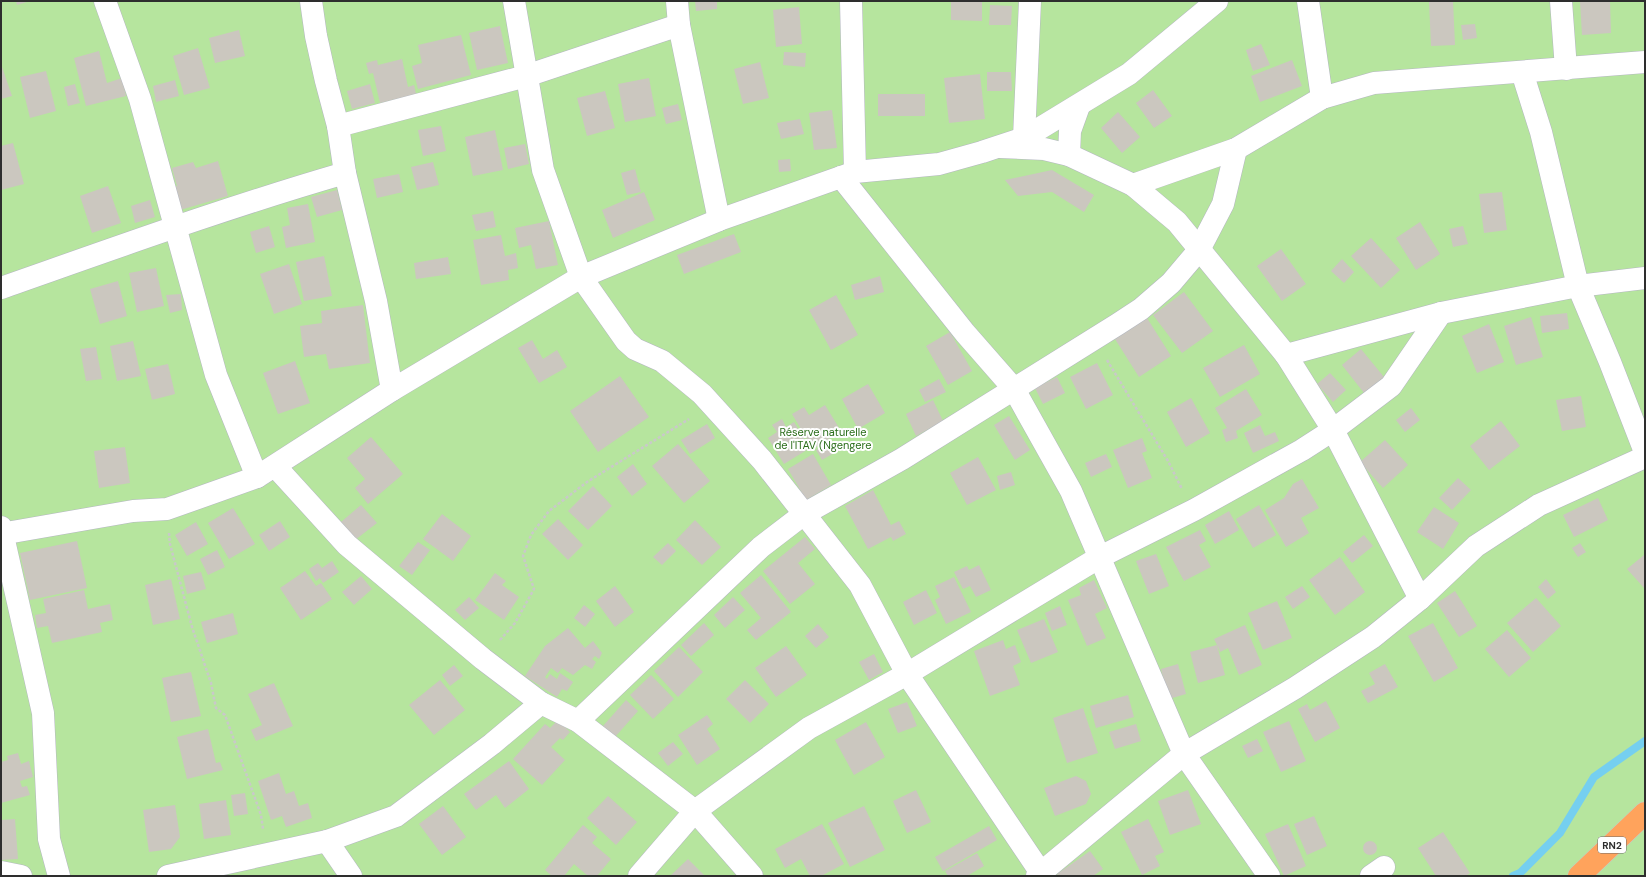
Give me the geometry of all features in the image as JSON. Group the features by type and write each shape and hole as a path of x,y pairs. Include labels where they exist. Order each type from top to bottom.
{"highway":[{"name":"RN2","path":"1579,876 1645,813"}],"street":[{"path":"105,1 140,99 216,375 266,472 347,545 483,659 541,703 578,721 696,811 752,876"},
{"path":"311,1 319,51 338,126 344,173 376,301 392,390"},
{"path":"514,1 543,170 581,277 626,341 635,349 662,361 712,404 762,460 860,585 907,674 1040,875 1184,754 1295,688 1373,637 1420,599 1476,546 1538,505 1645,457"},
{"path":"677,1 679,25 719,220"},
{"path":"851,1 848,174 965,333 1014,389 1071,491 1184,754 1269,876"},
{"path":"1024,138 1030,1"},
{"path":"59,876 50,839 43,713 1,532 134,512 167,509 266,472 392,390 581,277 719,220 848,174 939,164 999,147 1024,138 1079,106 1129,74 1217,1"},
{"path":"1308,1 1322,98"},
{"path":"1560,1 1566,69"},
{"path":"338,126 526,76 679,25"},
{"path":"1133,185 1236,149 1322,98 1374,83 1645,62"},
{"path":"1522,72 1541,132 1578,286 1645,452"},
{"path":"1069,155 1070,131 1079,106"},
{"path":"999,147 1044,149 1069,155 1133,185 1177,222 1286,355 1333,430 1420,599"},
{"path":"578,721 761,547 804,514 902,459 1094,339 1141,308 1171,283 1199,250 1223,204 1236,149"},
{"path":"1,288 175,227 274,194 344,173"},
{"path":"1286,355 1441,313 1578,286 1645,278"},
{"path":"639,876 696,811 809,728 907,674 1100,557 1194,510 1302,450 1333,430 1391,386 1441,313"},
{"path":"168,876 327,841 396,816 492,744 541,703"},
{"path":"327,841 350,876"},
{"path":"1,872 21,876"}],"path":[{"path":"1094,339 1168,461 1194,510"},
{"path":"483,659 515,623 534,589 523,556 532,535 549,511 587,482 712,404"},
{"path":"167,509 170,544 192,627 211,683 216,708 225,715 260,815 268,855"}],"green space":[{"name":"Réserve naturelle de l'ITAV (Ngengere","path":"1,1 1645,1 1645,876 1,876"}],"building":[{"path":"16,1 30,1 17,5"},
{"path":"695,1 717,1 717,9 696,11"},
{"path":"951,1 982,1 982,21 951,20"},
{"path":"1453,1 1455,45 1431,46 1429,2"},
{"path":"1610,1 1611,33 1582,35 1580,2"},
{"path":"990,5 1012,6 1011,25 989,25"},
{"path":"799,7 802,44 776,47 773,10"},
{"path":"1475,24 1477,38 1463,40 1461,25"},
{"path":"500,26 508,63 477,70 469,33"},
{"path":"239,30 245,56 215,63 209,38"},
{"path":"461,35 471,75 418,89 412,66 422,63 418,45"},
{"path":"1261,44 1270,65 1253,71 1246,50"},
{"path":"198,48 210,88 184,95 173,56"},
{"path":"99,51 107,83 122,78 126,96 86,106 74,58"},
{"path":"784,52 806,53 805,67 783,65"},
{"path":"402,59 408,87 414,85 416,94 380,103 373,73 369,74 366,63 377,60 378,65"},
{"path":"1292,60 1302,86 1260,102 1251,76"},
{"path":"760,62 769,98 743,104 734,69"},
{"path":"1,64 12,96 1,99"},
{"path":"46,71 56,111 30,118 20,77"},
{"path":"987,72 1011,72 1012,91 987,91"},
{"path":"980,74 985,119 949,123 944,78"},
{"path":"649,78 656,116 625,122 618,84"},
{"path":"175,80 179,96 156,102 153,86"},
{"path":"75,84 80,103 68,106 64,87"},
{"path":"370,84 375,103 352,109 347,91"},
{"path":"1153,90 1172,116 1154,128 1136,103"},
{"path":"605,91 615,128 587,136 577,98"},
{"path":"878,94 925,94 925,116 878,116"},
{"path":"678,104 682,120 666,124 662,108"},
{"path":"832,110 837,148 814,150 809,113"},
{"path":"1118,112 1140,137 1122,153 1101,128"},
{"path":"800,119 804,134 781,139 777,123"},
{"path":"441,126 446,151 423,156 418,130"},
{"path":"495,130 503,170 473,176 465,137"},
{"path":"13,143 24,184 1,190 1,146"},
{"path":"525,144 529,164 508,169 504,148"},
{"path":"790,159 791,171 779,172 778,160"},
{"path":"218,161 228,196 180,210 173,187 177,186 172,168 193,162 196,168"},
{"path":"433,162 439,185 417,190 411,167"},
{"path":"635,169 641,192 627,195 621,173"},
{"path":"1052,170 1094,195 1084,212 1052,192 1018,196 1005,180"},
{"path":"399,174 403,192 377,198 373,179"},
{"path":"108,186 121,223 92,233 80,196"},
{"path":"337,190 342,210 317,217 311,197"},
{"path":"644,192 655,220 613,238 602,210"},
{"path":"1502,192 1507,230 1484,233 1479,194"},
{"path":"150,200 155,217 135,223 131,206"},
{"path":"308,204 315,242 286,248 282,227 290,225 287,208"},
{"path":"493,211 496,227 476,231 472,215"},
{"path":"549,221 558,265 536,269 531,245 519,248 515,228"},
{"path":"1420,222 1440,254 1416,270 1396,238"},
{"path":"269,226 275,247 256,253 250,232"},
{"path":"1463,226 1468,244 1453,247 1449,229"},
{"path":"734,234 741,252 684,274 677,255"},
{"path":"501,235 505,256 516,253 518,268 508,270 509,280 481,285 473,240"},
{"path":"1371,238 1400,270 1381,288 1351,256"},
{"path":"1281,249 1306,284 1282,301 1257,266"},
{"path":"324,256 332,296 304,301 296,262"},
{"path":"448,257 451,274 416,279 414,263"},
{"path":"1342,259 1354,272 1344,283 1331,271"},
{"path":"289,264 302,304 274,314 260,274"},
{"path":"156,268 164,306 137,312 129,273"},
{"path":"880,276 884,292 855,300 851,285"},
{"path":"118,281 127,316 100,324 90,289"},
{"path":"1184,292 1213,331 1182,353 1153,315"},
{"path":"181,294 182,310 170,313 166,295"},
{"path":"836,295 858,335 831,350 809,310"},
{"path":"363,305 370,363 329,369 326,354 304,357 300,326 322,323 321,311"},
{"path":"1567,313 1569,329 1542,333 1540,316"},
{"path":"1531,317 1543,357 1516,365 1504,326"},
{"path":"1147,318 1171,356 1139,377 1115,339"},
{"path":"1489,324 1504,362 1477,373 1462,336"},
{"path":"950,332 972,371 948,385 926,346"},
{"path":"532,340 543,359 557,350 567,367 539,383 518,348"},
{"path":"133,341 141,376 117,381 110,346"},
{"path":"1244,345 1260,374 1220,397 1203,368"},
{"path":"96,347 102,379 86,381 80,349"},
{"path":"1361,349 1384,377 1364,393 1342,365"},
{"path":"295,361 310,403 278,414 263,373"},
{"path":"1097,363 1113,395 1086,409 1070,377"},
{"path":"168,364 175,394 152,400 145,369"},
{"path":"1330,373 1346,390 1333,402 1317,384"},
{"path":"620,376 649,417 598,452 570,411"},
{"path":"1057,377 1065,393 1043,404 1035,388"},
{"path":"939,379 946,392 925,402 919,390"},
{"path":"868,384 885,413 858,429 842,399"},
{"path":"1246,389 1262,415 1236,431 1238,438 1226,442 1222,430 1227,428 1215,408"},
{"path":"1581,396 1586,427 1562,431 1556,400"},
{"path":"1191,398 1210,433 1186,447 1167,412"},
{"path":"933,400 943,421 916,436 906,414"},
{"path":"825,405 841,431 813,449 792,414 804,407 809,415"},
{"path":"1411,408 1420,420 1405,432 1396,420"},
{"path":"1009,416 1030,450 1015,460 994,425"},
{"path":"782,419 786,427 794,422 810,448 784,464 768,438 777,432 772,425"},
{"path":"1501,421 1520,446 1489,470 1470,446"},
{"path":"707,424 715,438 690,454 681,440"},
{"path":"1260,425 1265,436 1275,432 1279,441 1253,453 1244,433"},
{"path":"371,437 403,474 368,504 355,488 365,479 347,458"},
{"path":"1142,438 1147,451 1142,453 1152,478 1128,488 1113,450"},
{"path":"1385,440 1408,465 1383,488 1360,462"},
{"path":"828,443 834,453 822,460 816,450"},
{"path":"678,444 710,481 684,503 652,466"},
{"path":"125,447 130,483 99,488 94,451"},
{"path":"813,454 831,485 806,500 788,469"},
{"path":"1106,454 1112,467 1091,477 1085,463"},
{"path":"978,457 996,490 967,505 950,473"},
{"path":"633,464 647,484 632,496 617,477"},
{"path":"1011,472 1015,485 1000,490 997,476"},
{"path":"1458,478 1471,490 1452,510 1439,498"},
{"path":"1302,479 1319,508 1301,518 1309,533 1286,547 1265,510 1284,498 1293,484"},
{"path":"593,486 612,506 588,530 568,511"},
{"path":"873,490 891,525 899,521 906,534 893,541 891,537 868,549 845,506"},
{"path":"1598,498 1608,520 1574,537 1563,515"},
{"path":"361,505 377,523 355,540 341,522"},
{"path":"1259,505 1276,535 1253,548 1236,519"},
{"path":"1434,507 1459,523 1443,549 1417,532"},
{"path":"233,508 255,544 229,559 208,523"},
{"path":"1229,511 1239,530 1215,544 1205,525"},
{"path":"442,514 471,536 453,561 423,539"},
{"path":"558,519 583,545 568,560 542,534"},
{"path":"695,520 721,547 702,565 676,540"},
{"path":"280,521 290,537 269,551 259,535"},
{"path":"196,522 208,544 187,556 175,535"},
{"path":"1200,530 1206,541 1199,545 1211,567 1184,581 1166,547"},
{"path":"1364,535 1373,546 1352,563 1343,552"},
{"path":"805,537 815,549 798,563 815,584 790,604 763,571"},
{"path":"77,541 87,588 30,600 20,553"},
{"path":"418,542 430,550 412,575 399,566"},
{"path":"668,543 676,551 662,565 653,557"},
{"path":"1580,543 1586,552 1578,557 1572,548"},
{"path":"217,550 225,567 208,575 200,559"},
{"path":"1156,554 1169,586 1149,594 1136,561"},
{"path":"1644,555 1645,556 1645,589 1627,569"},
{"path":"1340,557 1365,592 1335,615 1309,580"},
{"path":"332,561 339,572 323,583 320,578 316,581 309,569 318,563 322,568"},
{"path":"979,565 991,590 976,597 970,586 963,589 954,572 967,566 969,570"},
{"path":"305,571 316,586 321,583 332,599 301,620 280,588"},
{"path":"201,572 206,589 187,594 183,576"},
{"path":"495,573 506,581 502,585 519,597 504,620 475,600"},
{"path":"761,575 791,612 756,640 747,630 761,618 740,593"},
{"path":"361,576 372,589 354,605 342,592"},
{"path":"954,577 971,612 946,624 935,600 940,597 935,586"},
{"path":"171,579 180,619 153,625 145,585"},
{"path":"1546,579 1556,592 1548,599 1538,587"},
{"path":"1094,580 1107,608 1095,614 1106,638 1087,646 1068,600 1081,595 1079,588"},
{"path":"615,586 634,612 615,627 596,601"},
{"path":"1302,586 1310,597 1293,609 1285,597"},
{"path":"84,590 88,609 110,604 113,620 100,623 102,632 52,643 48,626 37,628 35,615 46,613 43,599"},
{"path":"926,590 937,613 914,625 903,602"},
{"path":"1455,591 1477,626 1459,637 1437,603"},
{"path":"469,597 479,608 465,620 455,610"},
{"path":"733,597 745,610 725,628 714,615"},
{"path":"1536,598 1561,626 1533,652 1507,623"},
{"path":"1277,601 1292,638 1263,650 1248,613"},
{"path":"584,605 595,614 585,627 574,618"},
{"path":"1060,606 1067,625 1052,631 1045,613"},
{"path":"233,613 238,634 207,643 201,622"},
{"path":"1044,619 1058,652 1031,663 1017,630"},
{"path":"704,623 714,635 691,656 681,645"},
{"path":"1433,623 1458,668 1434,682 1408,636"},
{"path":"818,624 829,637 816,648 805,636"},
{"path":"1245,625 1262,665 1239,675 1228,648 1220,652 1214,639"},
{"path":"568,628 585,648 593,641 602,653 599,659 595,656 592,659 596,662 592,669 585,665 573,675 562,668 558,673 551,668 545,677 547,679 550,674 557,679 560,673 573,682 567,691 562,689 557,697 525,676 545,646"},
{"path":"1507,630 1531,658 1509,677 1485,649"},
{"path":"1003,640 1006,649 1015,645 1021,662 1013,666 1020,685 990,696 974,651"},
{"path":"1217,645 1225,675 1198,683 1190,652"},
{"path":"786,646 807,675 776,697 755,668"},
{"path":"679,647 703,672 678,697 654,671"},
{"path":"874,654 883,672 869,680 859,662"},
{"path":"1178,664 1186,694 1169,699 1161,669"},
{"path":"1385,664 1398,687 1368,703 1361,691 1375,684 1369,673"},
{"path":"454,665 463,676 450,686 442,675"},
{"path":"191,672 201,716 171,722 162,678"},
{"path":"651,675 674,699 653,719 630,695"},
{"path":"440,680 465,710 434,735 409,705"},
{"path":"745,680 769,704 750,723 726,699"},
{"path":"274,683 293,726 256,741 251,730 262,725 248,694"},
{"path":"1128,695 1134,717 1096,728 1090,706"},
{"path":"626,700 638,711 615,737 603,726"},
{"path":"1326,701 1340,728 1315,742 1298,709 1307,704 1310,710"},
{"path":"907,702 917,726 898,733 888,709"},
{"path":"1083,708 1098,753 1067,763 1053,718"},
{"path":"707,715 713,724 707,729 720,749 697,765 678,735"},
{"path":"558,720 570,732 563,740 560,738 551,747 565,760 542,785 513,759 545,724 550,728"},
{"path":"1289,721 1306,761 1281,772 1263,732"},
{"path":"866,722 885,757 854,775 835,740"},
{"path":"1136,724 1141,741 1115,749 1109,732"},
{"path":"208,729 216,763 220,762 223,770 187,779 177,737"},
{"path":"1257,739 1263,751 1248,758 1242,746"},
{"path":"673,742 683,754 668,766 658,753"},
{"path":"18,753 21,764 29,761 33,777 20,781 22,787 27,786 30,795 1,803 1,762 8,760 7,756"},
{"path":"509,761 529,789 505,808 496,795 476,810 464,794"},
{"path":"279,773 286,794 294,791 299,806 308,803 312,818 286,827 282,816 271,820 258,781"},
{"path":"1076,776 1086,781 1091,794 1086,804 1055,816 1044,788"},
{"path":"916,790 931,822 907,833 893,801"},
{"path":"1188,790 1201,824 1170,835 1158,801"},
{"path":"245,793 248,814 234,816 231,795"},
{"path":"608,796 637,822 616,845 587,818"},
{"path":"226,800 231,835 204,839 199,804"},
{"path":"175,805 180,837 171,849 149,852 143,810"},
{"path":"443,806 466,837 442,855 419,824"},
{"path":"864,806 885,850 850,867 828,823"},
{"path":"1314,816 1327,846 1307,855 1294,824"},
{"path":"15,819 18,859 1,860 1,820"},
{"path":"1148,819 1164,852 1155,856 1160,866 1142,875 1121,832"},
{"path":"822,824 844,864 821,876 810,876 801,859 785,868 775,849"},
{"path":"1288,824 1306,866 1284,876 1265,834"},
{"path":"583,825 597,837 592,843 611,859 597,876 588,876 574,864 564,876 552,876 545,870"},
{"path":"989,826 997,840 943,871 935,857"},
{"path":"1443,832 1470,873 1466,876 1436,876 1418,848"},
{"path":"1367,841 1373,841 1377,845 1377,851 1373,855 1367,855 1363,851 1363,845"},
{"path":"1090,851 1103,869 1093,876 1059,876 1057,874"},
{"path":"977,853 984,866 967,876 948,876 945,871"},
{"path":"688,859 705,876 670,876"}],"waterway":[{"path":"1513,876 1520,873 1560,833 1594,777 1645,741"}]}
